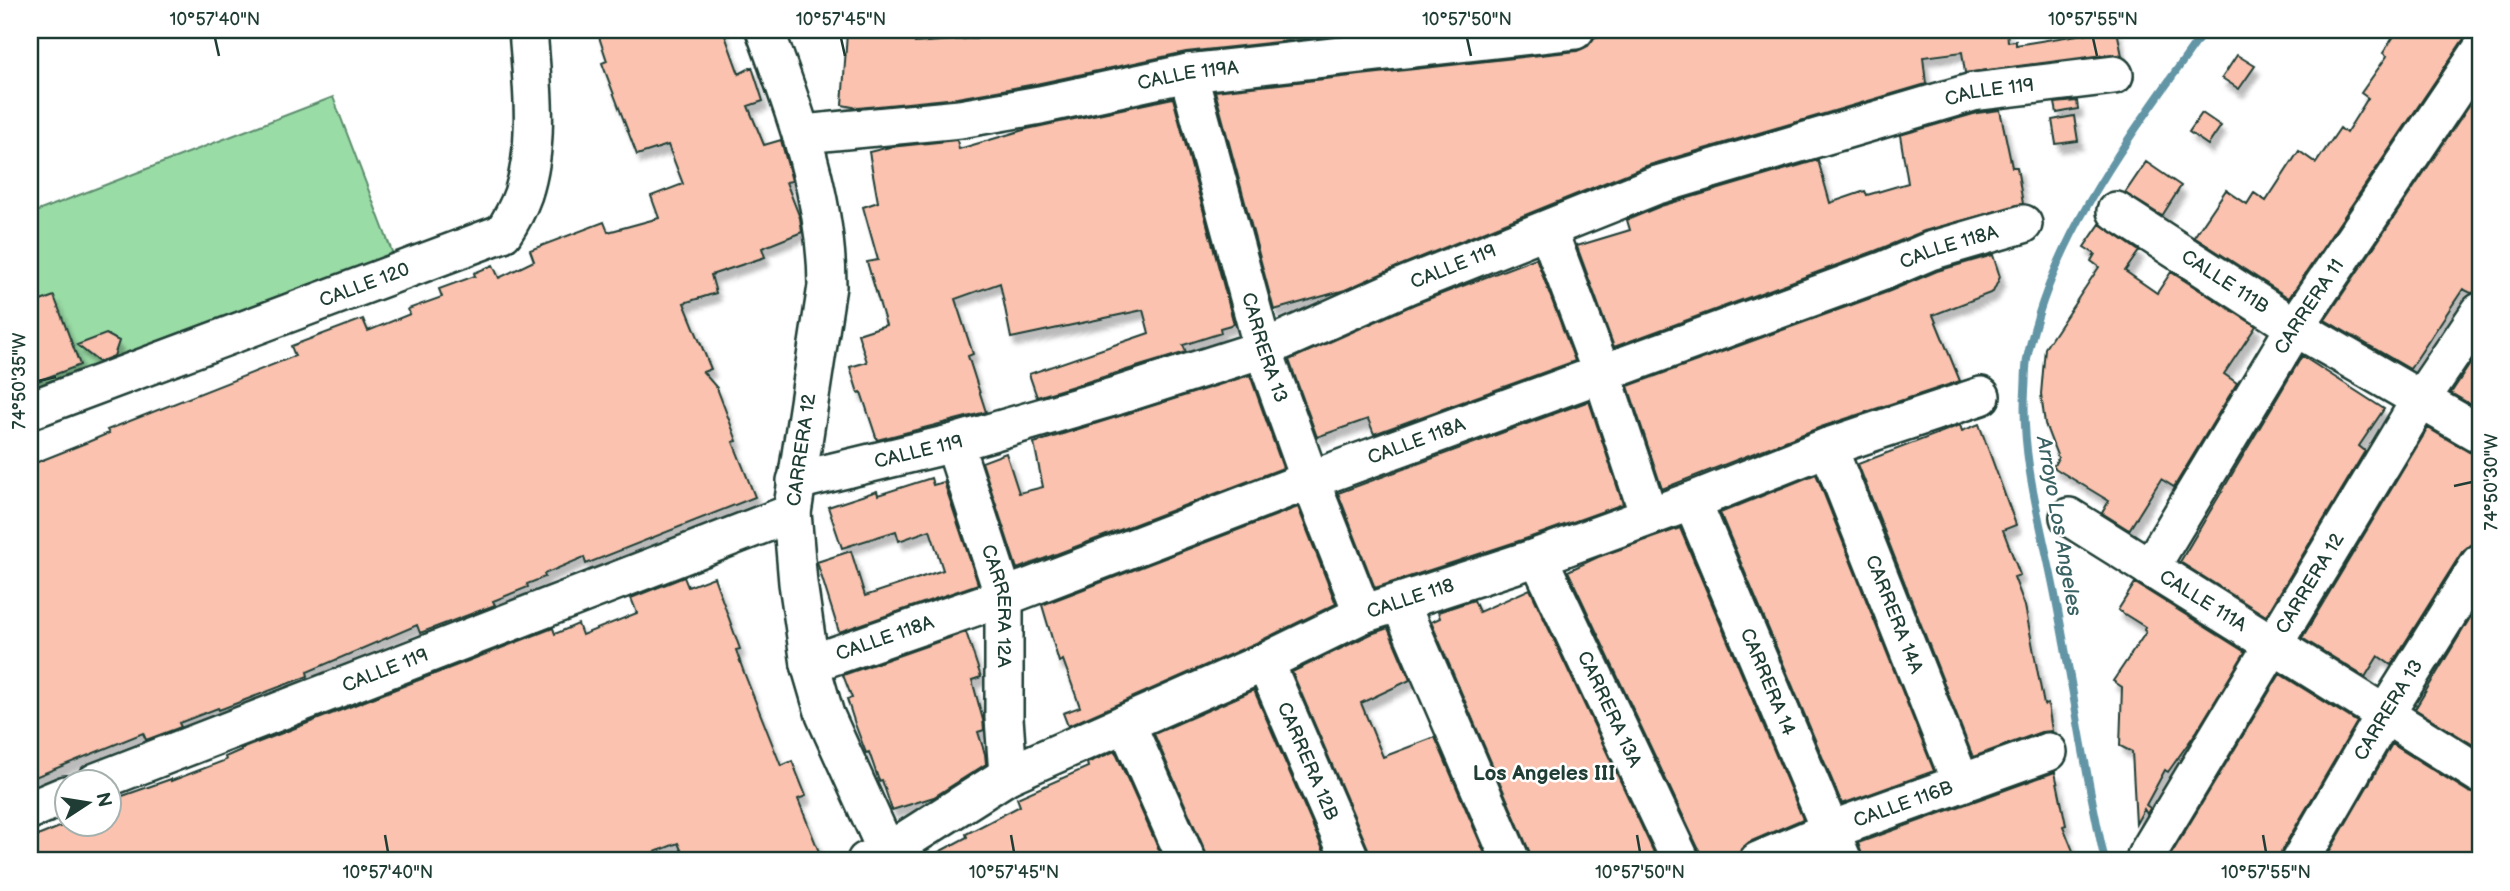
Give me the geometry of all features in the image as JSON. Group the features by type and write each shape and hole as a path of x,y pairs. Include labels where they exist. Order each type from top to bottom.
{"street":[{"name":"CALLE 120","path":"30,410 503,233 523,193 530,158 533,105 528,30"},
{"name":"CARRERA 12","path":"765,30 803,134 827,250 827,286 794,497 798,583 810,664 825,715 882,858"},
{"name":"CALLE 119A","path":"803,134 960,119 1188,73 1575,30"},
{"name":"CARRERA 11","path":"2150,568 2295,327 2480,52"},
{"name":"CARRERA 13","path":"1188,73 1263,349 1310,480 1363,614"},
{"name":"CALLE 119","path":"122,771 794,497 954,443 1116,396 1263,349 1407,285 1654,186 1973,92 2114,75"},
{"name":"CALLE 111B","path":"2116,211 2295,327 2480,434"},
{"name":"CALLE 118A","path":"810,664 1004,597 1310,480 1883,271 1930,251 2023,224"},
{"path":"1548,230 1602,374 1649,516"},
{"name":"CARRERA 12","path":"2146,856 2421,399 2480,312"},
{"name":"CALLE 118","path":"882,858 1008,775 1265,662 1363,614 1538,557 1692,501 1828,447 1981,396"},
{"name":"CARRERA 12A","path":"954,443 1004,597 1004,718 1008,775"},
{"name":"CARRERA 14A","path":"1828,447 1961,783"},
{"name":"CARRERA 14","path":"1692,501 1837,845"},
{"name":"CALLE 111A","path":"2069,517 2480,774"},
{"name":"CARRERA 13A","path":"1538,557 1681,861"},
{"name":"CARRERA 13","path":"2300,861 2384,716 2480,563"},
{"path":"1400,603 1511,861"},
{"name":"CARRERA 12B","path":"1265,662 1351,861"},
{"path":"1126,723 1187,861"},
{"name":"CALLE 116B","path":"1758,861 1837,845 1961,783 2048,752"},
{"path":"30,810 52,801"}],"green space":[{"path":"333,97 394,257 30,398 30,214"}],"building":[{"path":"610,30 723,30 739,74 752,67 763,101 748,106 764,145 781,140 792,181 786,182 800,218 802,232 762,248 765,257 711,275 716,293 684,303 711,369 703,372 717,388 737,441 733,442 755,497 586,564 584,557 544,574 545,577 527,584 528,587 493,601 495,605 420,633 417,625 307,672 308,676 179,723 181,727 146,740 143,733 30,779 30,465 109,433 107,430 295,356 291,346 363,319 368,331 410,314 408,309 442,297 439,289 475,276 474,273 493,265 499,278 534,261 530,250 604,222 608,232 659,218 651,196 683,184 668,145 637,155 602,63 607,61 598,34"},
{"path":"861,30 917,30 915,43 979,38 1006,33 1005,30 1387,30 1186,52 957,98 858,108 842,105 847,33 861,36"},
{"path":"1656,30 2007,30 2008,42 2016,41 2016,45 2096,30 2117,30 2122,56 2111,54 1965,73 1962,52 1923,57 1926,84 1646,166 1345,290 1274,310 1215,91 1577,51 1588,46 1595,37"},
{"path":"2398,30 2480,31 2463,40 2289,298 2194,237 2226,190 2247,204 2254,193 2266,201 2299,151 2316,163 2340,128 2346,133 2368,98 2361,93 2387,56 2383,53"},
{"path":"2237,55 2255,66 2239,89 2222,78"},
{"path":"2480,89 2480,291 2471,293 2463,289 2410,369 2325,320"},
{"path":"1173,98 1234,324 1220,328 1221,333 1183,345 1186,352 1037,397 1029,374 1149,333 1143,310 1011,338 1000,283 955,299 973,354 968,356 986,412 877,440 850,367 867,362 858,334 886,325 867,262 878,260 863,207 878,202 869,152 890,147 957,140 959,149 1027,129"},
{"path":"2077,101 2078,109 2057,113 2055,103"},
{"path":"2000,110 2012,167 2017,167 2023,204 1924,231 1614,347 1576,244 1577,246 1630,230 1627,220 1661,206 1818,160 1830,203 1865,191 1867,195 1908,183 1900,135 1977,113"},
{"path":"2202,113 2221,126 2208,145 2189,132"},
{"path":"2074,116 2078,141 2056,144 2052,120"},
{"path":"2146,162 2181,186 2162,216 2125,193"},
{"path":"2100,224 2139,251 2125,271 2157,293 2171,272 2256,326 2224,374 2237,383 2174,487 2161,479 2129,530 2102,513 2109,501 2053,467 2058,458 2045,424 2041,394 2045,348 2099,267 2091,261 2095,254 2084,247"},
{"path":"1993,255 2000,277 1993,292 1933,315 1960,381 1821,427 1662,489 1628,386 1890,291 1937,271"},
{"path":"1536,258 1575,361 1374,434 1368,419 1317,437 1289,360 1415,304"},
{"path":"54,296 80,365 30,384 30,305"},
{"path":"106,334 119,341 114,356 99,362 77,345"},
{"path":"2480,349 2480,410 2451,393"},
{"path":"2302,356 2384,409 2359,446 2365,451 2266,616 2180,562"},
{"path":"1250,375 1283,468 1017,569 982,462 1006,453 1019,493 1043,487 1034,443"},
{"path":"1589,401 1623,504 1375,588 1338,493"},
{"path":"1979,424 2016,525 2003,530 2020,575 2014,577 2025,606 2044,705 2048,704 2052,731 2041,732 1973,757 1858,464 1960,425 1962,431"},
{"path":"2428,428 2469,452 2480,455 2480,542 2470,545 2462,552 2391,665 2378,656 2365,677 2302,638"},
{"path":"1816,474 1934,771 1842,804 1720,513"},
{"path":"931,478 933,485 944,482 978,584 839,632 817,562 851,551 865,596 943,570 930,530 899,541 896,531 842,548 828,507 877,491 878,495"},
{"path":"1298,507 1336,604 1256,643 1068,726 1063,713 1080,707 1063,660 1059,662 1042,605"},
{"path":"1680,528 1803,819 1749,842 1741,849 1737,861 1702,861 1568,571 1598,557"},
{"path":"684,577 688,587 714,577 740,649 736,650 743,670 781,766 792,761 806,796 798,799 819,852 797,861 686,861 678,843 632,861 30,861 30,839 52,830 52,838 122,838 122,796 226,760 225,757 241,749 553,628 555,634 578,624 582,635 637,613 631,598"},
{"path":"2135,583 2245,652 2197,731 2168,772 2165,770 2146,805 2150,808 2147,814 2144,809 2136,824 2132,752 2120,746 2122,687 2113,681 2146,632 2145,627 2118,610"},
{"path":"1530,589 1658,861 1532,861 1431,622 1440,618 1438,612 1474,600 1479,612"},
{"path":"2473,613 2480,617 2480,749 2415,709"},
{"path":"1388,628 1410,680 1361,703 1383,757 1435,737 1488,861 1372,861 1292,672"},
{"path":"966,632 981,677 972,680 983,720 984,730 978,732 986,764 934,797 892,810 882,780 879,781 855,724 847,699 852,698 843,675"},
{"path":"2280,674 2357,722 2282,850 2279,861 2167,861"},
{"path":"1254,690 1328,861 1208,861 1154,734"},
{"path":"2392,744 2469,792 2480,795 2480,850 2474,861 2324,861"},
{"path":"1115,751 1164,861 922,861 1020,806 1017,798 1088,767 1087,763"},
{"path":"2055,772 2066,825 2063,826 2077,861 1864,861 1858,843"}],"waterway":[{"name":"Arroyo Los Angeles","path":"2105,861 2034,496 2026,444 2026,363 2040,309 2077,224 2125,144 2205,30"}],"district":[{"name":"Los Angeles III","path":"1544,773"}]}
